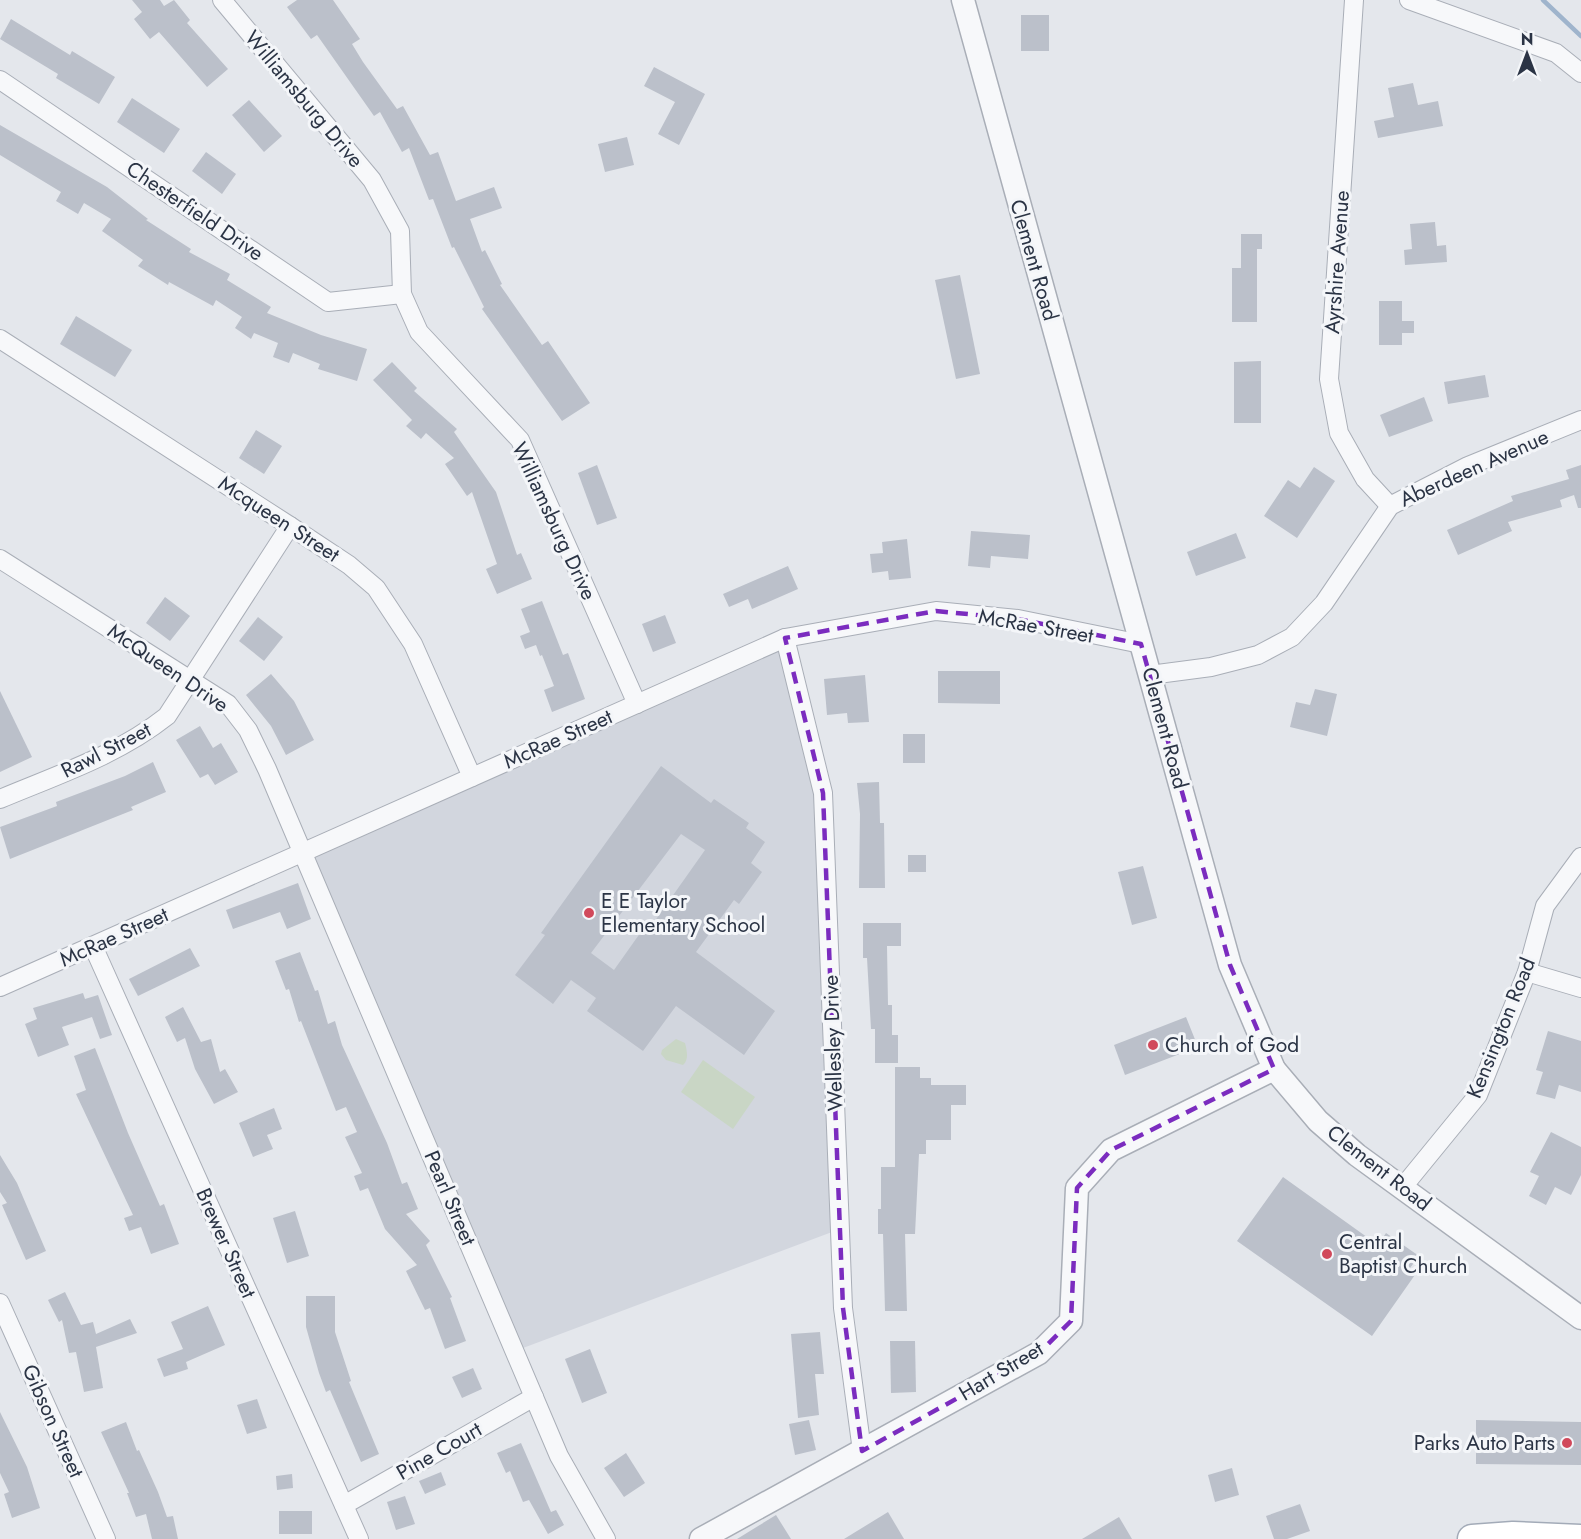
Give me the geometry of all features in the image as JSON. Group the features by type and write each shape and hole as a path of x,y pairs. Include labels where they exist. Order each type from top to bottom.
{"main road":[{"path":"1472,1539 1513,1536 1581,1539"}],"street":[{"name":"Williamsburg Drive","path":"222,0 372,180 399,231 402,294 419,332 520,440 637,704"},
{"name":"Clement Road","path":"963,0 982,77 1230,965 1274,1069 1318,1121 1357,1155 1581,1318"},
{"name":"Ayrshire Avenue","path":"1354,0 1329,379 1339,433 1365,479 1390,506"},
{"path":"1409,0 1556,53 1581,73"},
{"name":"Chesterfield Drive","path":"0,80 328,302 402,294"},
{"name":"Mcqueen Street","path":"0,339 349,565 376,588 413,644 472,777"},
{"name":"Aberdeen Avenue","path":"1150,675 1211,668 1258,655 1292,637 1324,603 1390,506 1468,466 1581,420"},
{"name":"Rawl Street","path":"0,800 142,736 166,716 290,526"},
{"name":"McQueen Drive","path":"0,559 228,704 248,730 303,853"},
{"name":"McRae Street","path":"0,987 785,638 936,611 1018,619 1141,644"},
{"name":"Wellesley Drive","path":"785,638 823,793 843,1308 862,1451"},
{"name":"Pearl Street","path":"303,853 559,1456 606,1539"},
{"name":"Kensington Road","path":"1402,1188 1478,1095 1527,972 1545,906 1581,857"},
{"name":"Brewer Street","path":"93,946 359,1539"},
{"path":"1527,972 1581,988"},
{"name":"Hart Street","path":"701,1539 789,1488 862,1451 1039,1353 1071,1321 1077,1188 1111,1150 1274,1069"},
{"name":"Gibson Street","path":"0,1304 106,1539"},
{"name":"Pine Court","path":"344,1505 534,1397"}],"highlighted area":[{"path":"936,611 1018,619 1141,644 1230,965 1274,1069 1111,1150 1077,1188 1071,1321 1039,1353 862,1451 843,1308 823,793 785,638"}],"shaded area":[{"path":"785,638 823,793 840,1229 515,1351 303,853"}],"green space":[{"path":"676,1039 685,1043 687,1058 683,1065 666,1060 661,1054 662,1050"},
{"path":"703,1060 755,1097 733,1129 681,1092"}],"building":[{"path":"132,0 160,0 164,6 174,0 190,20 187,23 228,69 207,87 159,32 150,39 134,19 142,12"},
{"path":"297,0 333,0 360,39 352,44 363,62 397,109 403,106 430,155 438,152 456,201 494,187 502,208 470,219 482,252 485,250 502,284 500,285 542,345 548,341 590,403 562,421 482,309 484,307 454,247 452,248 433,199 429,200 409,148 402,152 380,112 374,116 317,35 311,39 287,7"},
{"path":"1021,15 1049,15 1049,51 1021,51"},
{"path":"11,19 70,55 72,51 115,77 99,104 56,78 58,74 0,39"},
{"path":"654,67 705,94 679,145 658,134 675,102 644,86"},
{"path":"1413,83 1418,105 1438,101 1443,126 1378,138 1374,121 1394,117 1388,88"},
{"path":"132,98 180,129 164,153 117,122"},
{"path":"249,100 282,136 264,152 232,115"},
{"path":"0,125 107,187 148,219 146,220 191,249 189,252 230,274 227,280 271,307 267,313 321,335 367,349 357,381 318,369 320,364 293,353 289,363 273,357 278,343 254,333 251,339 235,328 242,317 216,300 213,306 169,282 168,285 138,266 143,260 102,231 111,219 84,203 78,214 56,201 61,192 0,155"},
{"path":"627,137 634,165 605,172 598,144"},
{"path":"206,152 236,174 222,194 192,171"},
{"path":"1435,222 1437,246 1446,245 1447,262 1405,265 1404,250 1412,249 1410,224"},
{"path":"1241,234 1262,234 1262,249 1257,249 1257,322 1232,322 1232,268 1241,268"},
{"path":"960,275 980,374 956,379 935,280"},
{"path":"1379,301 1402,301 1402,321 1414,321 1414,333 1402,333 1402,345 1379,345"},
{"path":"76,316 132,350 115,377 60,344"},
{"path":"1261,361 1261,423 1234,423 1234,362"},
{"path":"392,362 417,388 414,391 457,429 454,432 496,492 517,555 521,553 532,579 497,594 486,569 497,564 472,492 467,496 445,464 454,458 426,433 421,439 406,426 412,420 373,380"},
{"path":"1485,375 1489,397 1448,404 1444,382"},
{"path":"1424,397 1433,421 1389,437 1380,415"},
{"path":"256,430 282,446 264,474 239,458"},
{"path":"597,465 617,518 597,525 578,473"},
{"path":"1581,465 1581,508 1578,508 1574,495 1560,500 1562,507 1508,522 1512,531 1458,555 1447,530 1513,501 1511,496 1569,479 1566,470"},
{"path":"1314,467 1335,481 1297,538 1264,516 1288,480 1300,488"},
{"path":"971,531 1030,535 1028,559 991,556 990,568 968,566"},
{"path":"1236,533 1246,558 1196,576 1187,552"},
{"path":"907,539 911,578 889,580 888,571 872,573 870,554 883,553 882,542"},
{"path":"788,566 798,589 752,609 748,599 729,607 723,594"},
{"path":"165,597 190,616 170,641 146,623"},
{"path":"542,601 563,655 568,653 585,699 552,712 544,690 554,686 542,655 540,656 536,645 525,649 520,636 530,632 521,609"},
{"path":"665,615 676,643 653,652 642,624"},
{"path":"258,617 283,637 264,661 239,641"},
{"path":"938,671 1000,671 1000,704 938,703"},
{"path":"271,674 294,701 314,740 286,755 271,726 246,695"},
{"path":"865,675 869,722 848,723 847,713 827,715 824,679"},
{"path":"1315,689 1337,694 1327,736 1290,727 1296,702 1310,705"},
{"path":"0,691 32,757 0,772"},
{"path":"200,726 213,748 221,743 238,772 215,785 208,774 200,778 176,740"},
{"path":"903,734 925,734 925,763 903,763"},
{"path":"153,762 166,792 131,807 133,810 10,859 0,827 57,806 56,802 125,776"},
{"name":"E E Taylor Elementary School","path":"661,766 711,803 714,799 749,823 746,828 765,842 751,863 762,872 739,904 734,900 696,952 775,1011 744,1055 676,1006 643,1051 587,1011 596,998 571,980 553,1004 515,975 545,935 541,933","holes":["681,834 705,850 652,925 648,922 614,970 591,953"]},
{"path":"879,782 880,823 884,823 885,888 859,888 860,814 857,783"},
{"path":"908,855 926,855 926,872 908,872"},
{"path":"1143,866 1157,918 1132,925 1118,872"},
{"path":"298,883 311,919 287,929 280,912 233,929 226,910"},
{"path":"863,923 901,923 901,946 887,946 888,1005 892,1005 892,1035 898,1035 898,1063 875,1063 875,1029 871,1029 867,958 863,958"},
{"path":"190,948 200,966 138,996 129,979"},
{"path":"300,952 315,991 318,990 328,1024 335,1021 342,1045 387,1143 402,1184 407,1182 418,1209 406,1214 430,1241 426,1245 452,1297 450,1298 466,1341 445,1349 430,1308 425,1310 406,1271 417,1265 385,1229 368,1188 360,1191 354,1176 362,1173 345,1137 357,1132 346,1107 336,1111 301,1021 299,1022 289,989 286,990 275,961"},
{"path":"83,993 85,999 98,995 112,1035 100,1039 92,1017 62,1027 69,1045 38,1057 25,1024 37,1019 33,1008"},
{"path":"183,1007 201,1042 211,1039 220,1072 225,1069 238,1092 214,1104 195,1069 185,1038 177,1042 165,1017"},
{"path":"1186,1017 1198,1047 1125,1075 1114,1045"},
{"path":"1548,1031 1581,1041 1581,1092 1559,1085 1555,1099 1536,1094 1543,1072 1536,1070"},
{"path":"95,1048 128,1133 160,1206 164,1204 179,1244 151,1254 141,1227 129,1231 124,1218 133,1215 76,1094 86,1090 74,1056"},
{"path":"895,1067 920,1067 920,1078 931,1078 931,1085 966,1085 966,1105 951,1105 951,1140 926,1140 926,1154 919,1154 915,1234 905,1234 907,1311 885,1311 883,1234 878,1234 878,1209 881,1209 881,1167 895,1167"},
{"path":"274,1108 282,1129 267,1135 273,1149 253,1157 239,1123"},
{"path":"1551,1132 1581,1147 1581,1175 1571,1195 1555,1187 1546,1205 1529,1196 1539,1176 1530,1172"},
{"path":"0,1155 17,1183 46,1251 26,1260 2,1205 7,1203 0,1192"},
{"path":"1283,1177 1378,1245 1386,1233 1419,1256 1410,1268 1417,1272 1372,1336 1237,1241"},
{"path":"295,1211 309,1256 287,1263 273,1218"},
{"path":"65,1292 81,1325 93,1322 96,1334 130,1319 137,1333 96,1347 103,1388 84,1392 76,1352 69,1353 62,1320 59,1322 48,1300"},
{"path":"306,1296 335,1296 335,1332 351,1381 349,1382 379,1454 361,1462 330,1390 326,1392 319,1373 306,1327"},
{"path":"208,1306 225,1345 186,1362 188,1369 164,1377 157,1359 183,1349 171,1322"},
{"path":"820,1332 824,1374 815,1374 819,1415 798,1418 791,1334"},
{"path":"890,1341 915,1341 916,1392 891,1393"},
{"path":"590,1349 607,1393 582,1403 565,1359"},
{"path":"473,1368 482,1389 462,1398 452,1377"},
{"path":"257,1399 267,1428 247,1434 237,1405"},
{"path":"0,1412 27,1467 40,1508 12,1518 4,1494 9,1492 0,1473"},
{"path":"809,1420 816,1450 795,1455 789,1424"},
{"path":"1476,1420 1581,1422 1581,1465 1476,1464"},
{"path":"126,1422 167,1517 173,1516 178,1539 152,1539 146,1514 136,1517 127,1493 129,1493 101,1432"},
{"path":"521,1443 551,1512 556,1510 564,1525 548,1534 529,1500 523,1502 510,1471 506,1473 497,1453"},
{"path":"626,1453 645,1483 624,1497 604,1468"},
{"path":"1232,1468 1239,1495 1215,1502 1208,1475"},
{"path":"441,1472 446,1485 425,1494 419,1481"},
{"path":"292,1474 293,1488 277,1490 276,1476"},
{"path":"405,1496 415,1524 396,1530 387,1502"},
{"path":"1300,1504 1310,1531 1287,1539 1274,1539 1266,1516"},
{"path":"279,1511 312,1511 312,1534 279,1534"},
{"path":"888,1512 904,1539 844,1539"},
{"path":"776,1515 791,1539 737,1539"},
{"path":"1119,1517 1132,1539 1082,1539"}],"waterway":[{"path":"1543,0 1581,36"}],"place":[{"name":"E E Taylor Elementary School","path":"589,913"},
{"name":"Church of God","path":"1153,1045"},
{"name":"Central Baptist Church","path":"1327,1254"},
{"name":"Parks Auto Parts","path":"1567,1443"}]}
